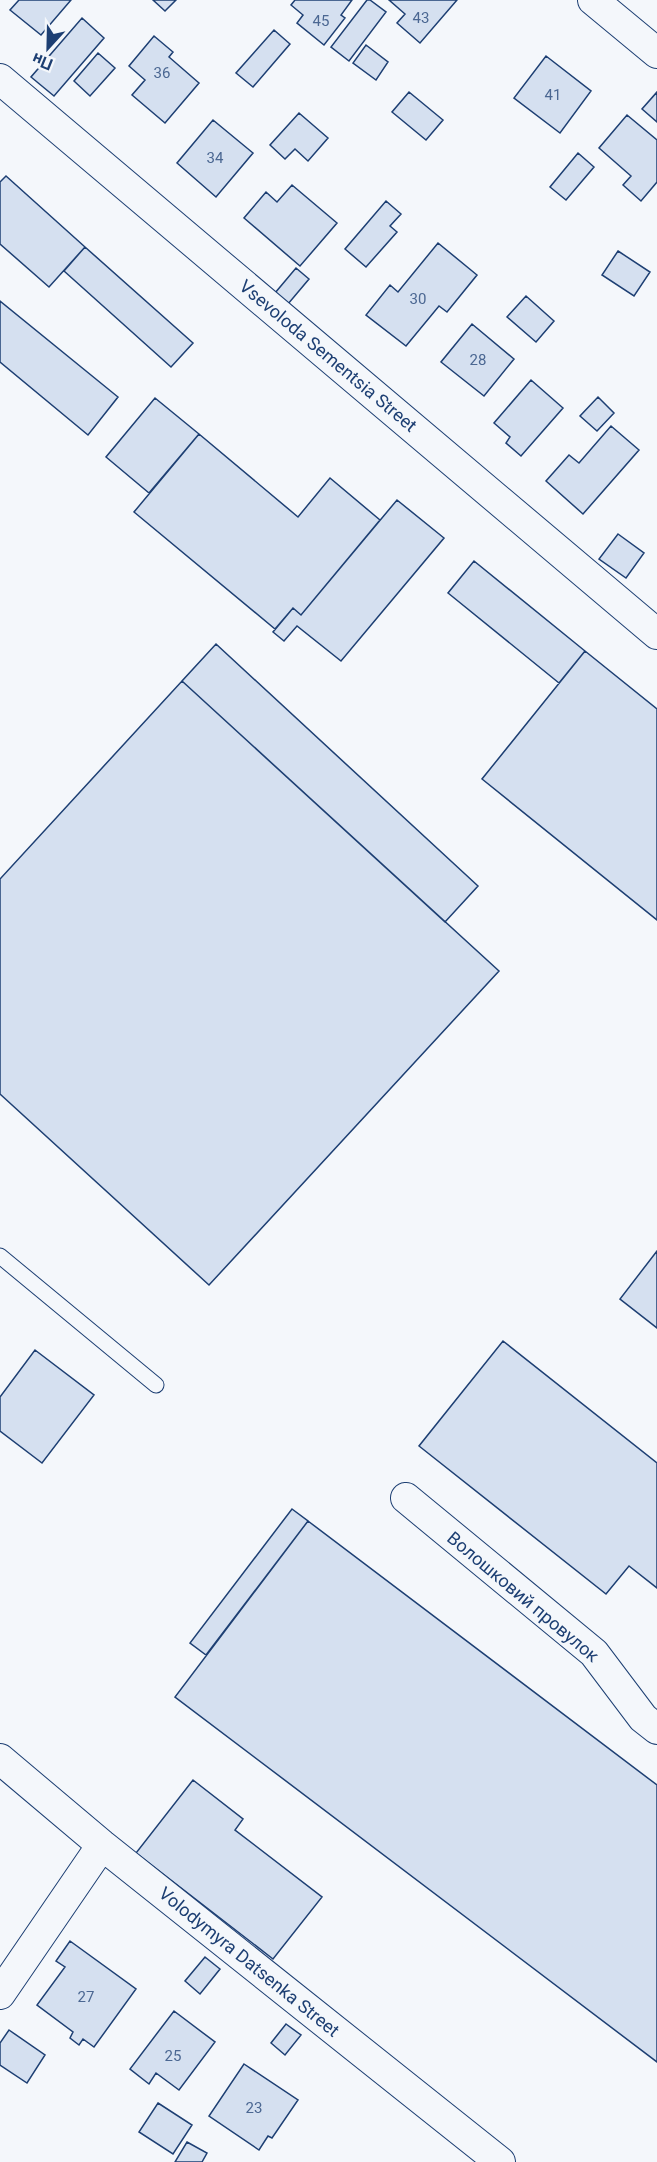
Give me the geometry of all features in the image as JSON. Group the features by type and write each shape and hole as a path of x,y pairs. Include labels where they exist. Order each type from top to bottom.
{"street":[{"path":"593,0 657,53"},
{"name":"Vsevoloda Sementsia Street","path":"0,79 657,634"},
{"name":"Волошковий провулок","path":"406,1498 594,1653 643,1718 657,1729"},
{"name":"Volodymyra Datsenka Street","path":"0,1759 102,1845 500,2162"},
{"path":"0,1994 102,1845"}],"lane":[{"path":"0,1256 156,1385"}],"building":[{"path":"19,0 71,0 41,35 10,10"},
{"path":"153,0 176,0 165,11"},
{"path":"295,0 352,0 341,15 345,18 324,45 297,23 303,15 291,5"},
{"path":"367,0 386,12 349,61 331,47"},
{"path":"389,0 457,0 420,43 397,23 405,14"},
{"path":"82,18 104,38 54,96 31,77"},
{"path":"274,30 290,44 253,87 236,73"},
{"path":"154,36 173,52 169,57 199,83 165,123 132,95 145,80 129,66"},
{"path":"366,45 388,62 376,80 353,63"},
{"path":"98,53 115,68 90,96 74,81"},
{"path":"546,56 591,91 560,133 514,98"},
{"path":"409,92 443,120 426,140 392,112"},
{"path":"657,92 657,122 642,109"},
{"path":"299,113 328,138 308,161 295,149 285,159 270,145"},
{"path":"627,115 657,140 657,182 641,201 623,185 631,176 599,148"},
{"path":"213,120 253,153 216,197 177,163"},
{"path":"578,153 594,167 566,200 550,187"},
{"path":"6,176 85,247 49,287 0,244 0,182"},
{"path":"292,185 337,223 300,266 244,218 266,192 277,202"},
{"path":"386,201 401,214 390,226 397,232 366,267 345,249"},
{"path":"438,243 477,275 447,312 439,306 406,346 366,315 390,285 398,292"},
{"path":"85,247 193,343 171,367 64,271"},
{"path":"618,251 650,272 634,296 602,275"},
{"path":"296,268 309,279 288,304 275,293"},
{"path":"526,296 554,321 536,342 507,317"},
{"path":"0,301 118,397 88,435 0,362"},
{"path":"472,324 514,359 484,396 441,362"},
{"path":"531,380 563,408 521,456 506,443 510,437 494,423"},
{"path":"598,397 614,413 597,431 580,416"},
{"path":"155,398 199,434 149,493 106,457"},
{"path":"611,426 639,450 583,514 546,481 569,455 579,463"},
{"path":"199,434 298,517 330,478 380,520 301,615 293,608 275,629 134,512"},
{"path":"397,500 444,538 341,661 297,626 284,641 273,632 293,608 301,615"},
{"path":"618,534 644,553 626,578 599,559"},
{"path":"474,561 585,651 559,683 448,593"},
{"path":"216,644 478,886 445,922 182,681"},
{"path":"585,651 657,709 657,920 482,779"},
{"path":"182,681 499,971 209,1285 0,1094 0,879"},
{"path":"657,1251 657,1328 620,1299"},
{"path":"503,1341 657,1463 657,1588 629,1566 606,1594 419,1446"},
{"path":"35,1350 94,1395 42,1463 0,1431 0,1397"},
{"path":"292,1509 308,1521 206,1655 190,1643"},
{"path":"308,1521 657,1785 657,2062 175,1697"},
{"path":"193,1780 243,1819 235,1830 322,1897 273,1959 136,1853"},
{"path":"70,1941 136,1989 94,2047 83,2039 79,2045 70,2038 73,2032 37,2005 65,1967 56,1961"},
{"path":"205,1957 220,1969 200,1994 185,1981"},
{"path":"174,2011 215,2042 179,2090 156,2073 149,2084 130,2069"},
{"path":"286,2024 301,2035 285,2055 271,2043"},
{"path":"9,2030 45,2055 27,2083 0,2065 0,2043"},
{"path":"244,2064 298,2100 272,2138 268,2136 259,2150 209,2116"},
{"path":"158,2103 192,2125 173,2154 139,2132"},
{"path":"187,2142 207,2153 202,2162 175,2162"}]}
